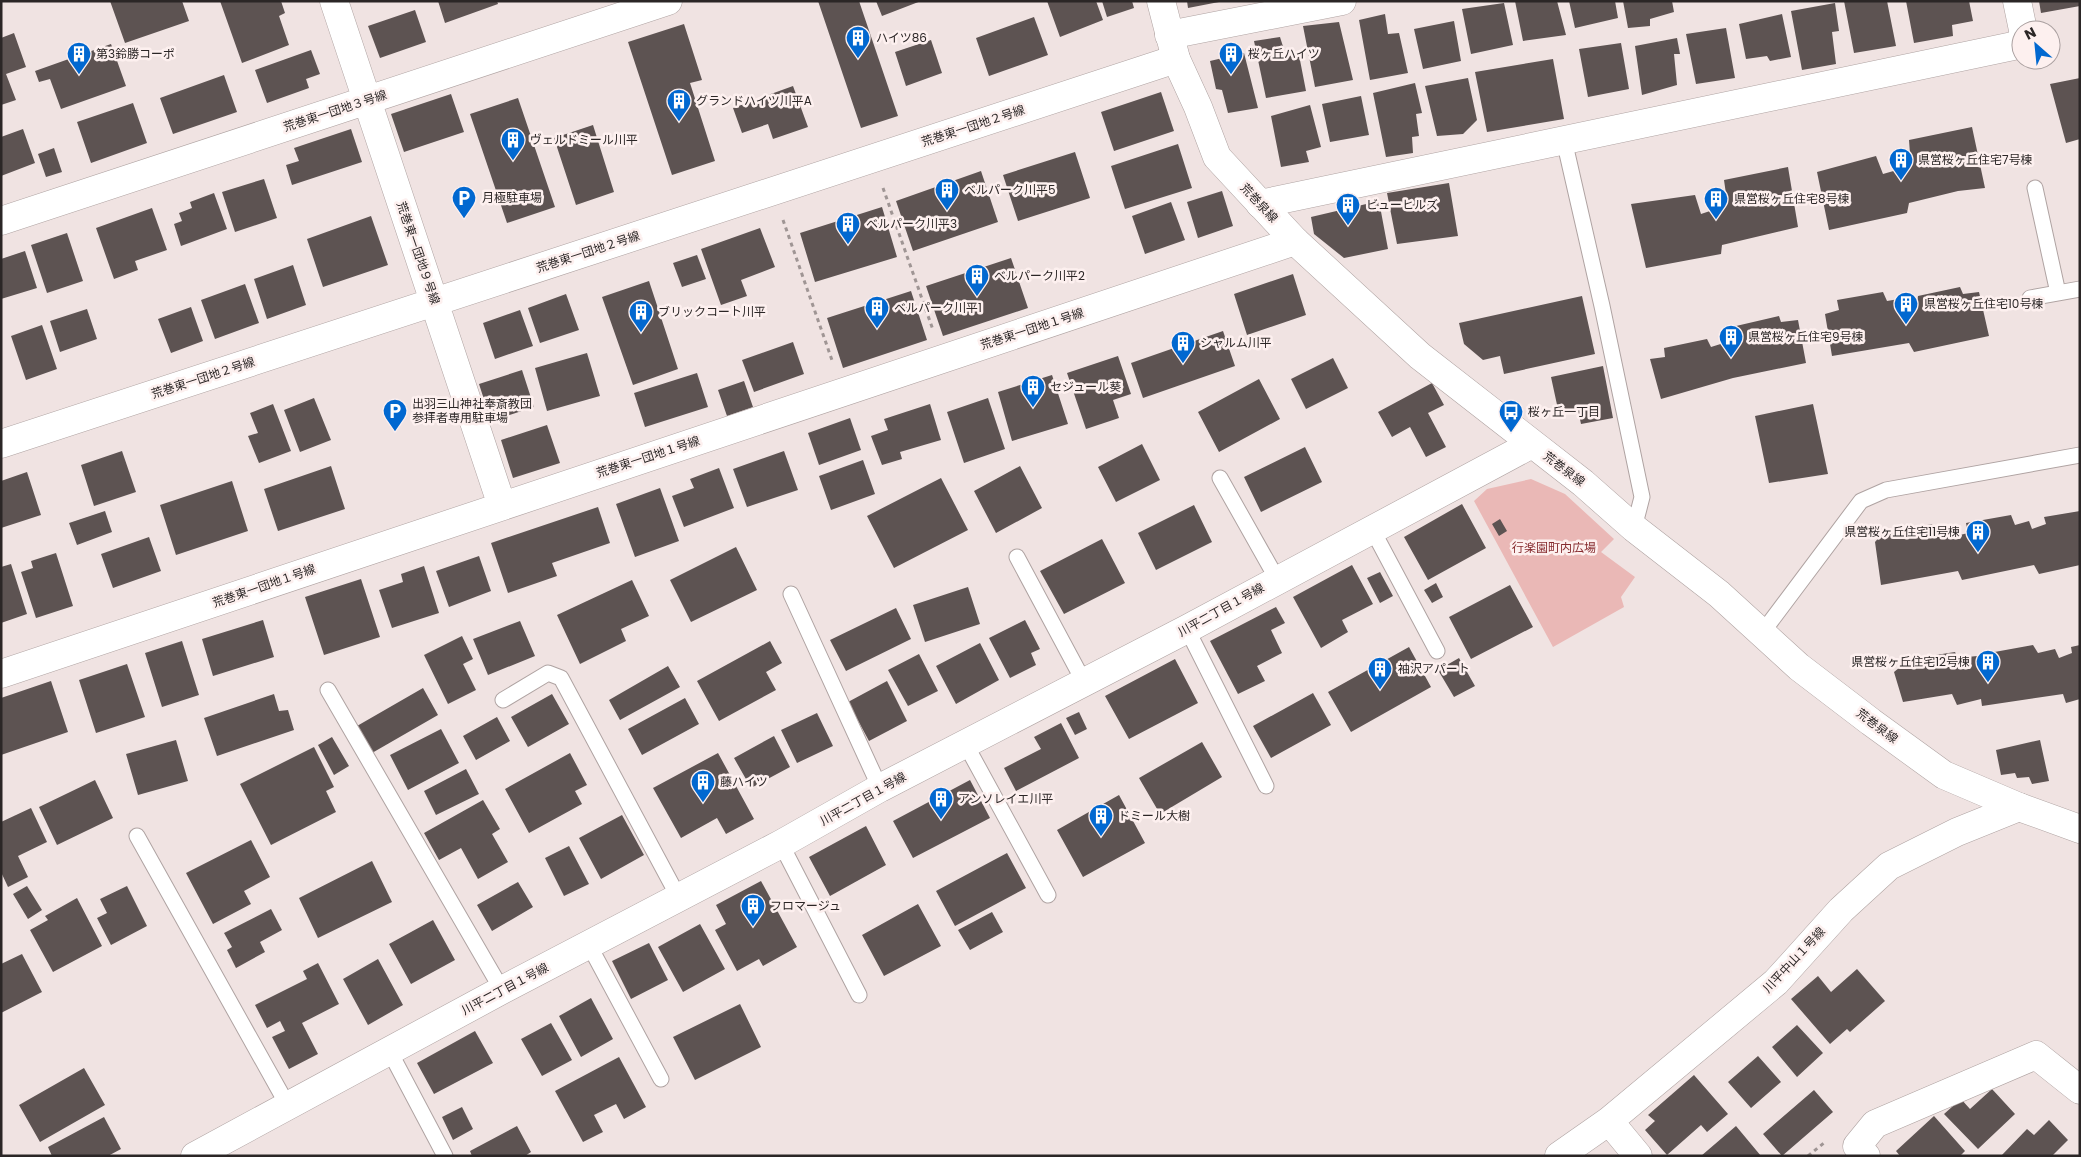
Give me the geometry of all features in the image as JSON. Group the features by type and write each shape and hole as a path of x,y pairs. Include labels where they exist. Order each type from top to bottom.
{"street":[{"name":"荒巻東一団地９号線","path":"334,1 502,506"},
{"name":"荒巻東一団地３号線","path":"1,221 668,1"},
{"name":"荒巻泉線","path":"1161,1 1172,47 1198,107 1216,157 1295,241 1420,356 1583,483 1634,528 1719,594 1799,667 1944,775 2019,807 2080,829"},
{"name":"荒巻東一団地２号線","path":"1,444 873,159 1172,47 1342,1"},
{"path":"2017,1 2021,20"},
{"path":"1260,204 2011,46"},
{"name":"荒巻東一団地１号線","path":"1,674 1295,241"},
{"name":"川平二丁目１号線","path":"195,1156 502,990 781,844 880,788 1187,629 1277,579 1532,444"},
{"name":"川平中山１号線","path":"1559,1156 1609,1121 1776,982 1841,910 1889,866 1957,832 2019,807"},
{"path":"1866,1156 1857,1146 1875,1124 2036,1055 2080,1090"},
{"path":"1609,1121 1638,1156"}],"lane":[{"path":"1564,140 1602,306 1642,497 1634,528"},
{"path":"2035,188 2058,293"},
{"path":"2030,298 2080,288"},
{"path":"1762,633 1861,501 1886,490 2080,455"},
{"path":"1220,478 1277,579"},
{"path":"1372,530 1437,652"},
{"path":"1017,557 1084,682"},
{"path":"791,594 880,788"},
{"path":"1187,629 1266,786"},
{"path":"503,700 548,673 561,678 679,898"},
{"path":"328,690 502,990"},
{"path":"966,745 1048,895"},
{"path":"137,836 288,1106"},
{"path":"781,844 859,995"},
{"path":"589,946 661,1079"},
{"path":"390,1052 445,1156"}],"path":[{"path":"873,159 943,359"},
{"path":"773,191 843,393"},
{"path":"1808,1156 1830,1138"}],"green space":[{"name":"行楽園町内広場","path":"1531,479 1565,494 1614,539 1601,552 1635,577 1621,597 1624,607 1553,647 1474,501 1487,489"}],"building":[{"path":"110,1 182,1 189,21 125,43"},
{"path":"220,1 281,1 285,13 279,16 289,45 242,63"},
{"path":"438,1 497,1 498,4 445,23"},
{"name":"ハイツ86","path":"818,1 859,1 898,116 861,128"},
{"path":"876,1 921,1 882,16"},
{"path":"1047,1 1096,1 1103,20 1060,37"},
{"path":"1102,1 1132,1 1134,8 1107,17"},
{"path":"1187,1 1219,1 1219,2 1188,8"},
{"path":"1515,1 1557,1 1566,35 1523,41"},
{"path":"1569,1 1615,1 1618,18 1575,28"},
{"path":"1623,1 1672,1 1674,12 1650,19 1650,26 1628,28"},
{"path":"1844,1 1887,1 1896,46 1854,53"},
{"path":"1906,1 1969,1 1973,21 1952,25 1953,36 1914,43"},
{"path":"2039,1 2080,1 2080,6 2041,13"},
{"path":"1504,3 1513,45 1471,54 1462,9"},
{"path":"1835,3 1839,31 1832,32 1836,64 1802,70 1791,11"},
{"path":"415,10 426,42 380,58 368,26"},
{"path":"1385,14 1388,34 1399,33 1408,73 1370,80 1359,20"},
{"path":"1782,14 1791,57 1770,61 1767,56 1746,59 1739,24"},
{"path":"1034,17 1048,55 989,76 976,38"},
{"path":"1454,21 1461,61 1423,69 1414,29"},
{"path":"1339,22 1353,80 1315,87 1303,26"},
{"name":"グランドハイツ川平A","path":"684,24 702,80 690,83 715,161 672,175 628,42"},
{"path":"1726,28 1735,78 1696,84 1686,34"},
{"path":"14,33 26,67 6,74 16,100 1,105 1,38"},
{"path":"1280,37 1286,56 1299,55 1306,91 1266,98 1254,41"},
{"path":"1677,38 1680,54 1674,54 1677,85 1642,95 1635,46"},
{"path":"931,40 942,73 906,86 895,52"},
{"path":"1621,43 1629,89 1588,97 1579,49"},
{"name":"第3鈴勝コーポ","path":"111,44 126,86 61,109 50,79 39,82 35,71"},
{"path":"311,50 320,74 306,79 309,88 267,103 255,70"},
{"name":"桜ヶ丘ハイツ","path":"1244,53 1258,108 1228,113 1222,90 1216,89 1210,61"},
{"path":"1553,59 1564,119 1487,132 1475,72"},
{"path":"224,75 237,112 173,134 160,98"},
{"path":"1468,78 1477,120 1463,134 1437,136 1425,86"},
{"path":"2080,78 2080,139 2066,143 2050,84"},
{"path":"1415,83 1422,113 1416,114 1419,136 1412,137 1413,153 1386,157 1373,93"},
{"path":"793,86 808,127 773,139 768,124 742,133 733,108"},
{"path":"1161,92 1174,131 1114,151 1101,112"},
{"path":"451,94 464,132 404,152 391,114"},
{"path":"1361,96 1369,135 1330,142 1322,104"},
{"name":"ヴェルドミール川平","path":"518,98 555,207 507,223 470,114"},
{"path":"133,103 147,143 91,163 77,122"},
{"path":"1310,105 1321,147 1306,151 1309,162 1281,167 1271,116"},
{"path":"593,125 614,192 576,205 554,138"},
{"name":"県営桜ヶ丘住宅7号棟","path":"1972,127 1985,188 1958,191 1909,203 1907,213 1829,230 1817,172 1876,156 1883,174 1897,170 1897,161 1910,154 1909,140"},
{"path":"23,129 35,163 1,176 1,137"},
{"path":"351,129 362,162 292,185 286,165 299,161 294,148"},
{"path":"1178,144 1192,188 1125,209 1111,166"},
{"path":"54,148 62,172 46,177 38,154"},
{"path":"1075,152 1090,198 1018,221 1003,175"},
{"name":"県営桜ヶ丘住宅8号棟","path":"1788,167 1798,227 1722,245 1721,254 1646,268 1631,204 1695,195 1701,214 1713,210 1713,200 1726,194 1724,180"},
{"name":"ベルパーク川平5","path":"981,171 998,222 913,251 896,201"},
{"path":"264,179 277,218 235,232 222,192"},
{"path":"1449,183 1458,236 1397,244 1387,193"},
{"path":"1222,191 1233,226 1198,238 1187,202"},
{"path":"214,193 227,229 181,246 174,224 182,221 179,213 192,208 190,202"},
{"name":"ビューヒルズ","path":"1379,201 1388,249 1344,258 1314,234 1311,217"},
{"path":"1171,202 1185,240 1145,254 1132,216"},
{"name":"ベルパーク川平3","path":"882,207 897,257 815,282 800,233"},
{"path":"152,208 167,250 135,261 138,270 114,279 96,228"},
{"path":"371,216 388,265 323,287 307,239"},
{"path":"760,228 775,267 741,280 747,296 721,305 701,249"},
{"path":"67,233 83,281 47,293 31,245"},
{"path":"25,251 37,288 1,299 1,259"},
{"path":"697,255 706,279 682,287 673,263"},
{"name":"ベルパーク川平2","path":"1011,258 1028,308 943,336 926,286"},
{"path":"293,265 306,305 267,319 254,279"},
{"path":"1293,274 1306,315 1247,335 1234,294"},
{"name":"ブリックコート川平","path":"649,281 678,369 633,385 602,297"},
{"path":"245,284 259,323 215,339 201,300"},
{"name":"県営桜ヶ丘住宅10号棟","path":"1960,287 1963,294 1979,292 1989,336 1914,352 1909,343 1832,356 1825,314 1839,310 1837,300 1883,292 1887,301 1899,299 1905,305 1917,304 1918,296"},
{"name":"ベルパーク川平1","path":"911,291 927,340 843,368 827,318"},
{"path":"566,294 579,330 540,343 528,308"},
{"path":"1582,296 1595,354 1504,374 1500,356 1483,360 1464,344 1459,323"},
{"path":"191,307 203,341 171,353 158,319"},
{"path":"87,309 97,339 60,352 50,321"},
{"path":"520,310 533,346 495,359 483,323"},
{"name":"県営桜ヶ丘住宅9号棟","path":"1779,316 1781,322 1798,320 1806,363 1733,378 1661,399 1650,359 1665,357 1664,348 1707,339 1711,347 1727,342 1724,333 1736,326"},
{"path":"42,325 57,369 26,380 11,336"},
{"name":"シャルム川平","path":"1223,331 1235,366 1143,398 1131,363"},
{"path":"793,342 804,374 754,392 742,360"},
{"path":"587,353 600,396 547,411 535,368"},
{"path":"1118,356 1131,394 1113,400 1119,418 1086,429 1067,373"},
{"path":"1333,358 1348,388 1306,409 1291,379"},
{"path":"1603,366 1613,418 1581,424 1578,410 1559,414 1551,377"},
{"path":"522,370 534,407 491,421 479,384"},
{"path":"697,373 708,407 645,427 634,393"},
{"name":"セジュール葵","path":"1052,375 1068,424 1012,441 998,392"},
{"path":"1259,379 1280,419 1219,452 1198,412"},
{"path":"744,381 753,407 727,416 718,390"},
{"path":"1432,383 1444,405 1428,413 1446,447 1426,457 1410,427 1392,437 1378,412"},
{"path":"314,398 331,440 300,452 284,410"},
{"path":"988,398 1005,449 964,463 947,412"},
{"path":"273,404 291,451 259,463 248,436 258,433 250,413"},
{"path":"930,404 941,440 900,452 902,459 882,465 871,436 888,430 884,419"},
{"path":"1813,404 1828,474 1769,483 1755,416"},
{"path":"850,418 861,450 819,465 808,433"},
{"path":"547,425 560,463 513,478 501,440"},
{"path":"1142,444 1160,480 1116,502 1098,467"},
{"path":"1305,447 1322,482 1261,512 1244,477"},
{"path":"122,451 136,492 94,506 81,465"},
{"path":"784,451 798,490 747,507 733,469"},
{"path":"863,460 875,494 831,510 819,476"},
{"path":"331,466 345,509 278,531 264,489"},
{"path":"1020,466 1042,508 996,533 974,491"},
{"path":"719,468 734,508 684,527 672,496 694,488 690,479"},
{"path":"27,472 41,515 1,528 1,481"},
{"path":"941,478 968,530 894,568 867,516"},
{"path":"232,481 248,531 176,555 160,505"},
{"path":"660,488 679,541 635,557 616,504"},
{"path":"1462,504 1486,548 1428,580 1404,537"},
{"path":"1194,505 1212,542 1156,570 1138,533"},
{"path":"598,507 610,543 552,563 557,576 508,593 491,543"},
{"path":"105,511 112,532 77,545 69,523"},
{"name":"県営桜ヶ丘住宅11号棟","path":"2080,511 2080,565 2039,574 2034,565 1962,580 1958,571 1881,585 1875,542 1882,534 1932,524 1934,529 1947,527 1952,537 1968,533 1966,523 2011,515 2015,525 2029,521 2032,529 2046,524 2044,517"},
{"path":"1500,519 1507,531 1499,536 1492,524"},
{"path":"149,537 161,571 113,588 101,554"},
{"path":"1102,539 1125,583 1064,614 1040,571"},
{"path":"736,547 757,590 691,622 670,580"},
{"path":"56,553 73,606 36,618 21,572 33,568 31,561"},
{"path":"479,556 491,591 449,607 436,571"},
{"path":"11,564 27,614 1,623 1,567"},
{"path":"1352,565 1373,604 1342,620 1348,632 1321,648 1293,597"},
{"path":"424,566 439,613 392,628 379,590 403,582 401,574"},
{"path":"1380,572 1393,596 1380,603 1367,578"},
{"path":"361,579 380,637 324,655 305,597"},
{"path":"632,580 649,616 621,629 626,641 580,664 557,615"},
{"path":"1436,583 1443,597 1432,603 1424,590"},
{"path":"1510,585 1533,627 1471,659 1449,617"},
{"path":"968,587 980,624 925,642 913,605"},
{"path":"1276,607 1285,623 1271,630 1282,653 1257,666 1265,681 1238,694 1210,641"},
{"path":"896,608 911,639 846,671 830,640"},
{"path":"263,620 274,657 213,676 202,639"},
{"path":"1025,620 1040,649 1031,653 1036,665 1010,678 989,638"},
{"path":"520,621 535,656 488,675 473,639"},
{"path":"462,636 473,659 463,664 476,690 448,704 424,655"},
{"path":"182,641 199,695 162,707 145,653"},
{"path":"770,641 782,663 766,672 776,690 719,721 697,681"},
{"path":"980,643 999,680 956,704 936,666"},
{"name":"県営桜ヶ丘住宅12号棟","path":"2033,645 2038,653 2055,649 2059,658 2072,653 2071,647 2080,645 2080,699 2066,703 2063,694 1982,706 1981,699 1957,705 1952,694 1903,702 1894,672 1910,659 1955,652 1958,658 1977,656 1979,662 1990,661 1989,653"},
{"name":"袖沢アパート","path":"1409,647 1431,687 1351,732 1328,692"},
{"path":"919,654 938,691 908,706 888,670"},
{"path":"1459,658 1475,686 1454,697 1438,670"},
{"path":"1175,659 1198,703 1129,739 1105,696"},
{"path":"127,664 145,717 96,733 79,680"},
{"path":"668,666 680,687 620,720 609,700"},
{"path":"51,681 68,732 1,755 1,698"},
{"path":"887,681 907,721 869,741 848,702"},
{"path":"423,688 438,715 372,753 357,726"},
{"path":"1313,693 1331,725 1271,758 1253,726"},
{"path":"274,694 279,711 288,710 294,730 217,756 204,718"},
{"path":"552,694 569,724 528,747 511,717"},
{"path":"685,698 699,724 642,755 628,729"},
{"path":"1079,712 1087,729 1075,735 1066,718"},
{"path":"817,713 833,746 797,763 781,730"},
{"path":"497,717 510,741 476,760 463,736"},
{"path":"1061,723 1079,758 1016,791 1004,768 1041,749 1034,737"},
{"path":"441,729 459,763 408,790 390,755"},
{"path":"774,736 790,767 751,788 734,758"},
{"path":"332,737 349,766 334,775 318,745"},
{"path":"176,740 188,781 138,795 126,754"},
{"path":"2040,740 2049,781 2032,784 2029,777 2017,778 2015,773 2001,775 1996,750"},
{"path":"1202,742 1222,777 1160,814 1139,778"},
{"path":"314,747 334,787 326,791 336,812 271,845 240,784"},
{"path":"570,753 587,785 575,791 582,804 529,833 505,789"},
{"name":"藤ハイツ","path":"718,753 754,819 726,834 717,818 681,838 653,788"},
{"path":"466,769 479,794 436,815 424,791"},
{"path":"95,780 113,818 57,845 39,807"},
{"name":"アンソレイエ川平","path":"970,780 990,818 913,858 893,821"},
{"name":"ドミール大樹","path":"1119,795 1145,843 1083,877 1057,830"},
{"path":"483,800 500,829 492,834 508,862 478,879 461,848 439,860 424,833"},
{"path":"31,808 47,842 18,856 28,877 8,887 1,872 1,822"},
{"path":"622,815 644,855 601,879 579,838"},
{"path":"866,826 886,865 830,896 809,857"},
{"path":"251,840 270,877 244,891 251,904 213,924 186,873"},
{"path":"569,846 589,884 564,896 545,858"},
{"path":"1007,853 1026,888 955,926 936,891"},
{"path":"372,861 392,902 318,938 299,898"},
{"name":"フロマージュ","path":"761,881 797,947 763,966 759,959 737,971 715,930 726,924 716,905"},
{"path":"518,882 533,907 492,931 477,905"},
{"path":"27,886 42,910 28,919 13,894"},
{"path":"127,886 147,926 111,945 97,918 107,913 100,899"},
{"path":"77,898 102,946 53,972 30,930 48,920 45,916"},
{"path":"918,904 941,946 884,976 862,935"},
{"path":"271,909 282,930 260,942 265,952 236,968 227,950 232,947 224,933"},
{"path":"992,912 1003,932 970,950 958,930"},
{"path":"433,920 455,960 411,984 389,944"},
{"path":"700,924 725,969 683,992 658,947"},
{"path":"649,943 668,980 631,999 612,961"},
{"path":"22,954 42,992 1,1013 1,964"},
{"path":"378,959 403,1005 368,1025 343,979"},
{"path":"318,963 339,1004 302,1023 318,1054 289,1069 272,1037 285,1031 280,1021 267,1028 255,1005 307,979 303,971"},
{"path":"1857,969 1885,1001 1850,1032 1847,1029 1830,1044 1791,999 1818,976 1831,992"},
{"path":"591,998 613,1039 581,1057 559,1016"},
{"path":"740,1004 761,1047 695,1080 673,1037"},
{"path":"551,1023 572,1060 542,1076 521,1039"},
{"path":"1797,1025 1823,1053 1797,1077 1772,1047"},
{"path":"475,1031 493,1063 434,1094 417,1063"},
{"path":"1758,1056 1781,1082 1751,1108 1728,1082"},
{"path":"619,1057 646,1107 624,1119 616,1104 594,1115 603,1132 583,1142 555,1091"},
{"path":"84,1068 105,1105 40,1142 19,1105"},
{"path":"1694,1075 1728,1114 1707,1132 1701,1125 1667,1155 1645,1130 1655,1121 1648,1115"},
{"path":"1992,1089 2015,1114 1978,1149 1944,1114 1961,1099 1970,1109"},
{"path":"1814,1090 1833,1112 1782,1156 1763,1134"},
{"path":"462,1107 473,1129 453,1140 442,1117"},
{"path":"1934,1116 1965,1151 1960,1156 1900,1156 1896,1151"},
{"path":"104,1117 121,1149 108,1156 52,1156 48,1147"},
{"path":"2049,1120 2068,1140 2052,1156 2001,1156 2027,1129 2034,1135"},
{"path":"517,1126 531,1152 525,1156 472,1156 470,1151"},
{"path":"1736,1126 1761,1156 1701,1156"}],"place":[{"name":"ハイツ86","path":"858,59"},
{"name":"第3鈴勝コーポ","path":"79,75"},
{"name":"桜ヶ丘ハイツ","path":"1231,75"},
{"name":"グランドハイツ川平A","path":"679,122"},
{"name":"ヴェルドミール川平","path":"513,161"},
{"name":"県営桜ヶ丘住宅7号棟","path":"1901,181"},
{"name":"ベルパーク川平5","path":"947,211"},
{"name":"月極駐車場","path":"464,219"},
{"name":"県営桜ヶ丘住宅8号棟","path":"1716,220"},
{"name":"ビューヒルズ","path":"1348,226"},
{"name":"ベルパーク川平3","path":"848,245"},
{"name":"ベルパーク川平2","path":"977,297"},
{"name":"県営桜ヶ丘住宅10号棟","path":"1906,325"},
{"name":"ベルパーク川平1","path":"877,329"},
{"name":"ブリックコート川平","path":"641,333"},
{"name":"県営桜ヶ丘住宅9号棟","path":"1731,358"},
{"name":"シャルム川平","path":"1183,364"},
{"name":"セジュール葵","path":"1033,408"},
{"name":"出羽三山神社奉斎教団 参拝者専用駐車場","path":"395,432"},
{"name":"桜ヶ丘一丁目","path":"1511,433"},
{"name":"県営桜ヶ丘住宅11号棟","path":"1978,553"},
{"name":"県営桜ヶ丘住宅12号棟","path":"1988,683"},
{"name":"袖沢アパート","path":"1380,690"},
{"name":"藤ハイツ","path":"703,803"},
{"name":"アンソレイエ川平","path":"941,820"},
{"name":"ドミール大樹","path":"1101,837"},
{"name":"フロマージュ","path":"753,927"}]}
